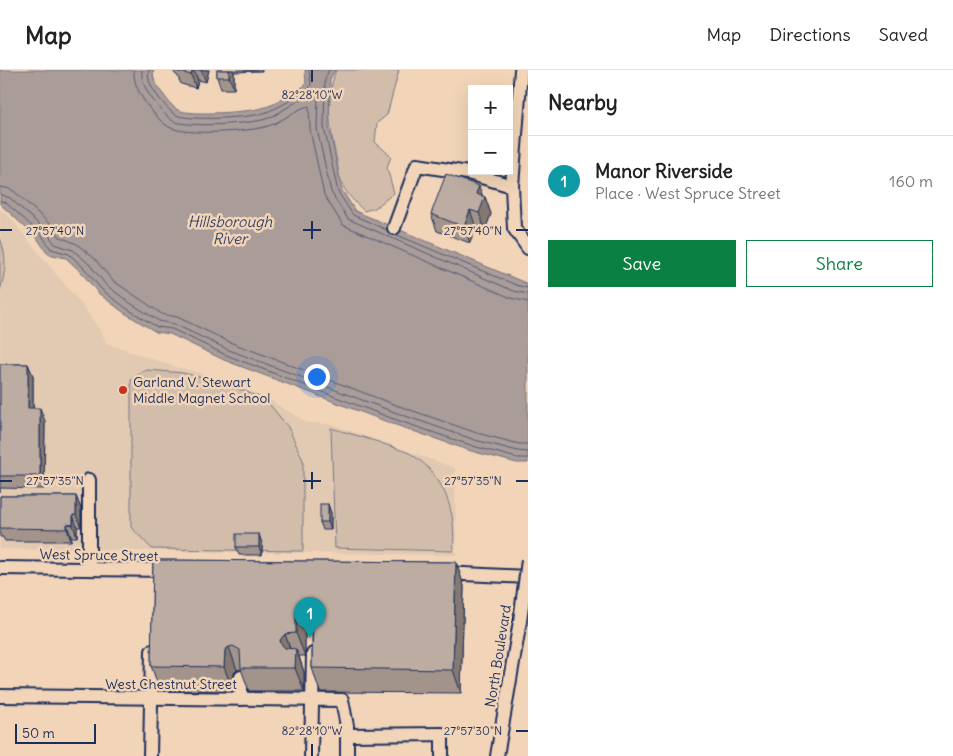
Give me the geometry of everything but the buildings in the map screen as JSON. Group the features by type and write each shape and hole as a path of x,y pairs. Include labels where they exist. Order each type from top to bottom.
{"street":[{"path":"521,70 512,186 514,228 528,248"},
{"path":"394,228 417,165 468,174 512,186"},
{"path":"89,480 89,570"},
{"name":"North Boulevard","path":"497,756 520,621 528,560"},
{"name":"West Spruce Street","path":"0,568 89,570 154,575 184,570"},
{"path":"429,573 528,577"},
{"path":"150,756 152,639"},
{"path":"311,756 313,645"},
{"path":"297,664 312,664"},
{"path":"241,677 241,699"},
{"name":"West Chestnut Street","path":"0,696 342,700 348,726 347,735"},
{"path":"347,756 347,735 442,734 442,756"}],"shaded area":[{"path":"336,70 399,70 387,115 377,123 375,142 391,156 387,168 394,193 375,208 364,211 346,192 342,184 332,138 330,104"},
{"name":"Garland V. Stewart Middle Magnet School","path":"0,209 11,219 85,309 102,333 106,343 175,367 221,378 273,402 306,422 334,425 455,468 456,555 0,549"},
{"path":"0,238 5,264 0,290"},
{"path":"148,370 183,373 227,384 266,400 288,427 303,460 303,551 152,549 131,527 131,380 141,372"},
{"path":"331,428 407,452 423,463 440,484 446,496 453,523 453,551 335,548"}],"water":[{"name":"Hillsborough River","path":"0,70 154,70 153,76 157,86 178,110 194,113 219,113 255,109 279,101 306,85 305,70 335,70 330,79 329,127 342,190 355,211 528,284 528,463 517,463 471,451 390,423 224,360 170,334 156,332 123,312 98,293 81,272 66,258 48,254 37,238 0,204"}],"place":[{"name":"Garland V. Stewart Middle Magnet School","path":"123,390"},
{"name":"Manor Riverside","path":"310,638"}]}
